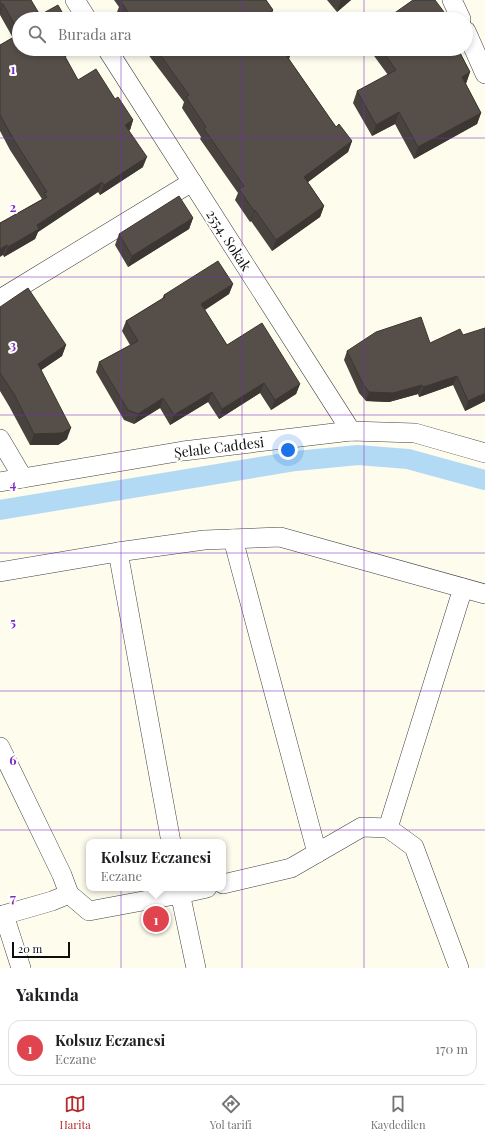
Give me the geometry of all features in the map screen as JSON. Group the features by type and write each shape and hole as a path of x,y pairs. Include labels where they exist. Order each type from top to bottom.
{"street":[{"path":"75,0 83,12"},
{"path":"452,0 458,12"},
{"path":"473,47 485,74"},
{"name":"2554. Sokak","path":"111,56 351,431"},
{"path":"0,299 192,182"},
{"name":"Şelale Caddesi","path":"0,482 183,451 351,431 415,433 485,453"},
{"path":"0,439 23,478"},
{"path":"0,572 118,552 204,540 280,537 485,594"},
{"path":"233,539 317,853"},
{"path":"118,552 170,839"},
{"path":"388,828 463,588"},
{"path":"0,747 62,876 69,894 89,911 180,891 196,968"},
{"path":"226,883 291,868 362,827 388,828 414,847 458,968"},
{"path":"21,968 2,916 52,901 69,894"}],"building":[{"path":"0,0 31,0 38,12 12,12 12,20 3,4 2,5"},
{"path":"123,0 266,0 273,10 271,12 128,12 121,2"},
{"path":"413,0 435,0 444,12 396,12"},
{"path":"58,5 62,12 45,12"},
{"path":"12,38 12,56 65,56 78,80 96,69 115,99 118,97 133,120 125,125 147,157 104,185 102,182 37,225 39,229 8,247 7,245 0,249 0,223 47,197 44,193 47,192 0,115 0,45"},
{"path":"161,56 287,56 336,127 339,124 352,141 304,177 324,206 276,240 239,189 244,186 204,129 206,127 186,97 189,95"},
{"path":"386,56 462,56 470,72 462,77 481,113 418,147 399,112 376,125 357,91 396,70"},
{"path":"179,196 193,218 132,256 119,234"},
{"path":"218,261 233,284 201,304 227,345 262,323 300,384 275,400 264,383 222,409 212,392 174,415 163,398 138,414 128,410 99,362 138,341 126,321 165,297 164,295"},
{"path":"28,288 66,345 38,364 71,428 62,433 34,434 14,394 0,373 0,307"},
{"path":"421,317 430,343 460,329 463,335 485,328 485,393 468,401 457,376 423,387 422,385 393,393 369,392 363,384 347,351 376,332"}],"waterway":[{"path":"0,510 296,461 358,455 408,459 485,480"}],"place":[{"name":"Kolsuz Eczanesi","path":"156,919"}]}
